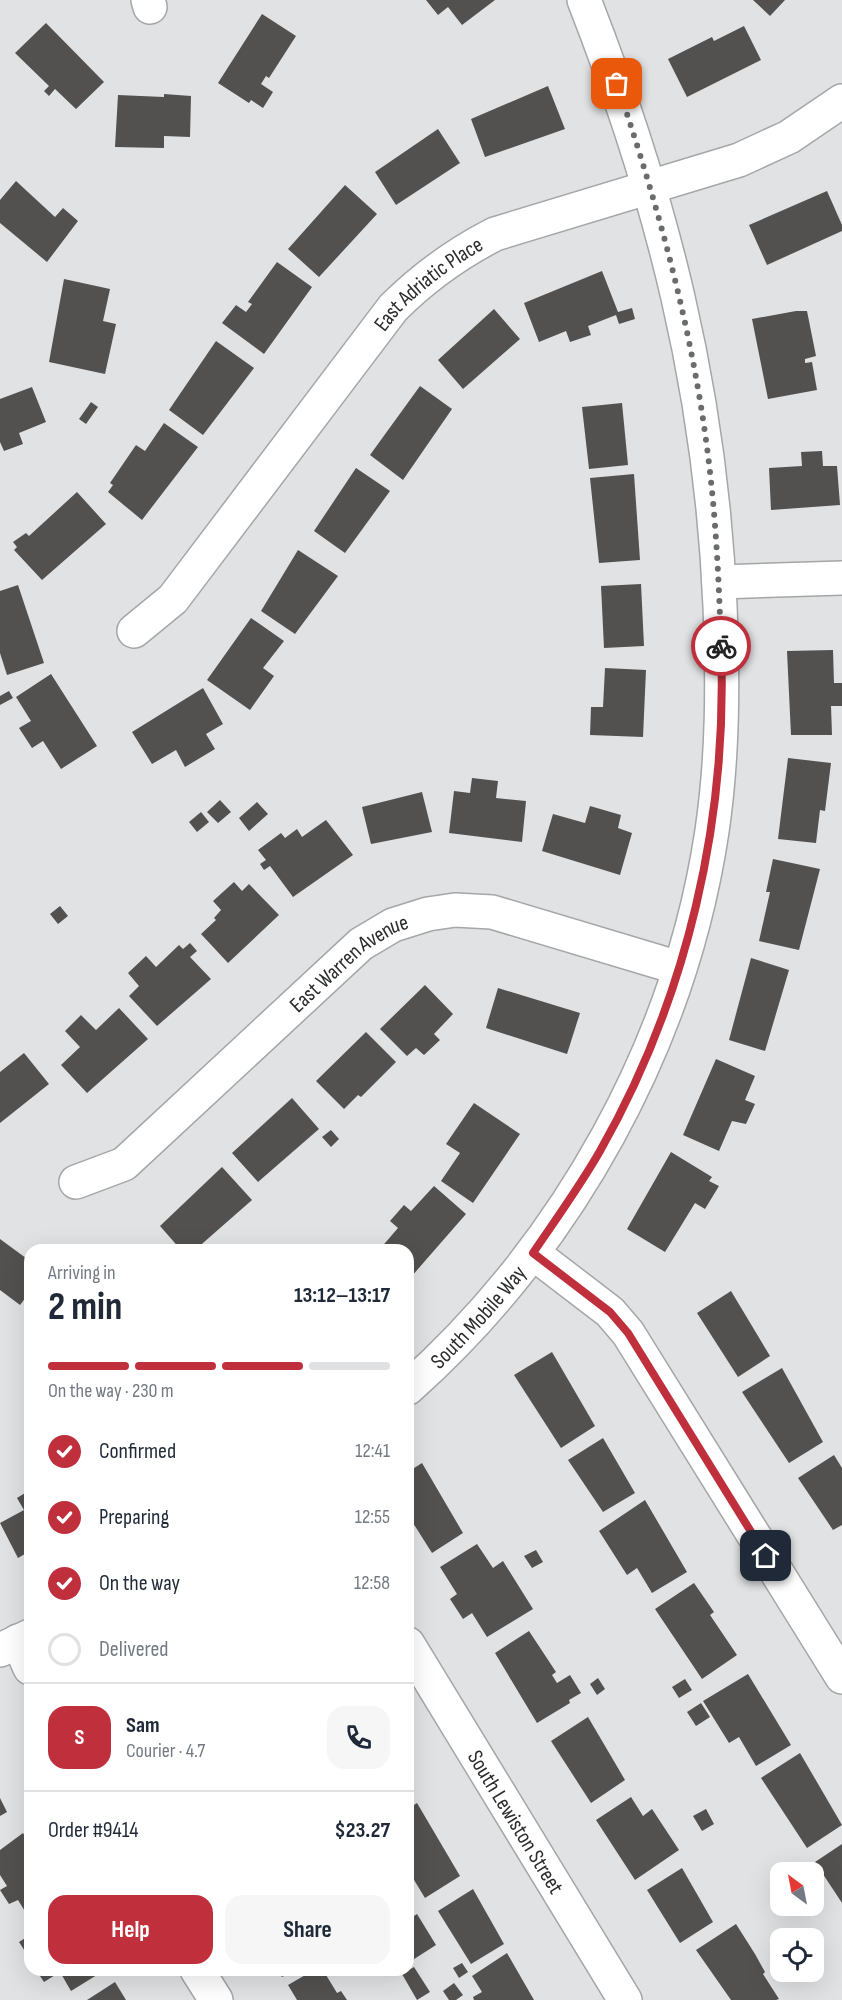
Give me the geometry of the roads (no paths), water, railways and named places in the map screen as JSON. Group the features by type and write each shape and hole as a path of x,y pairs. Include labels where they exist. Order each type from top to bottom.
{"street":[{"name":"South Mobile Way","path":"414,1382 469,1329 533,1253 601,1149 645,1061 679,968 703,881 718,783 723,684 719,582 708,455 694,364 675,275 651,186 617,84 584,0"},
{"name":"East Adriatic Place","path":"134,631 173,599 393,308 423,278 457,253 495,234 739,160 789,137 842,101"},
{"path":"719,582 842,578"},
{"name":"East Warren Avenue","path":"76,1182 124,1164 361,944 393,925 428,914 455,910 492,912 679,968"},
{"path":"533,1253 610,1312 628,1333 842,1677"},
{"name":"South Lewiston Street","path":"414,1654 625,2000"},
{"path":"201,1976 216,2000"}]}
